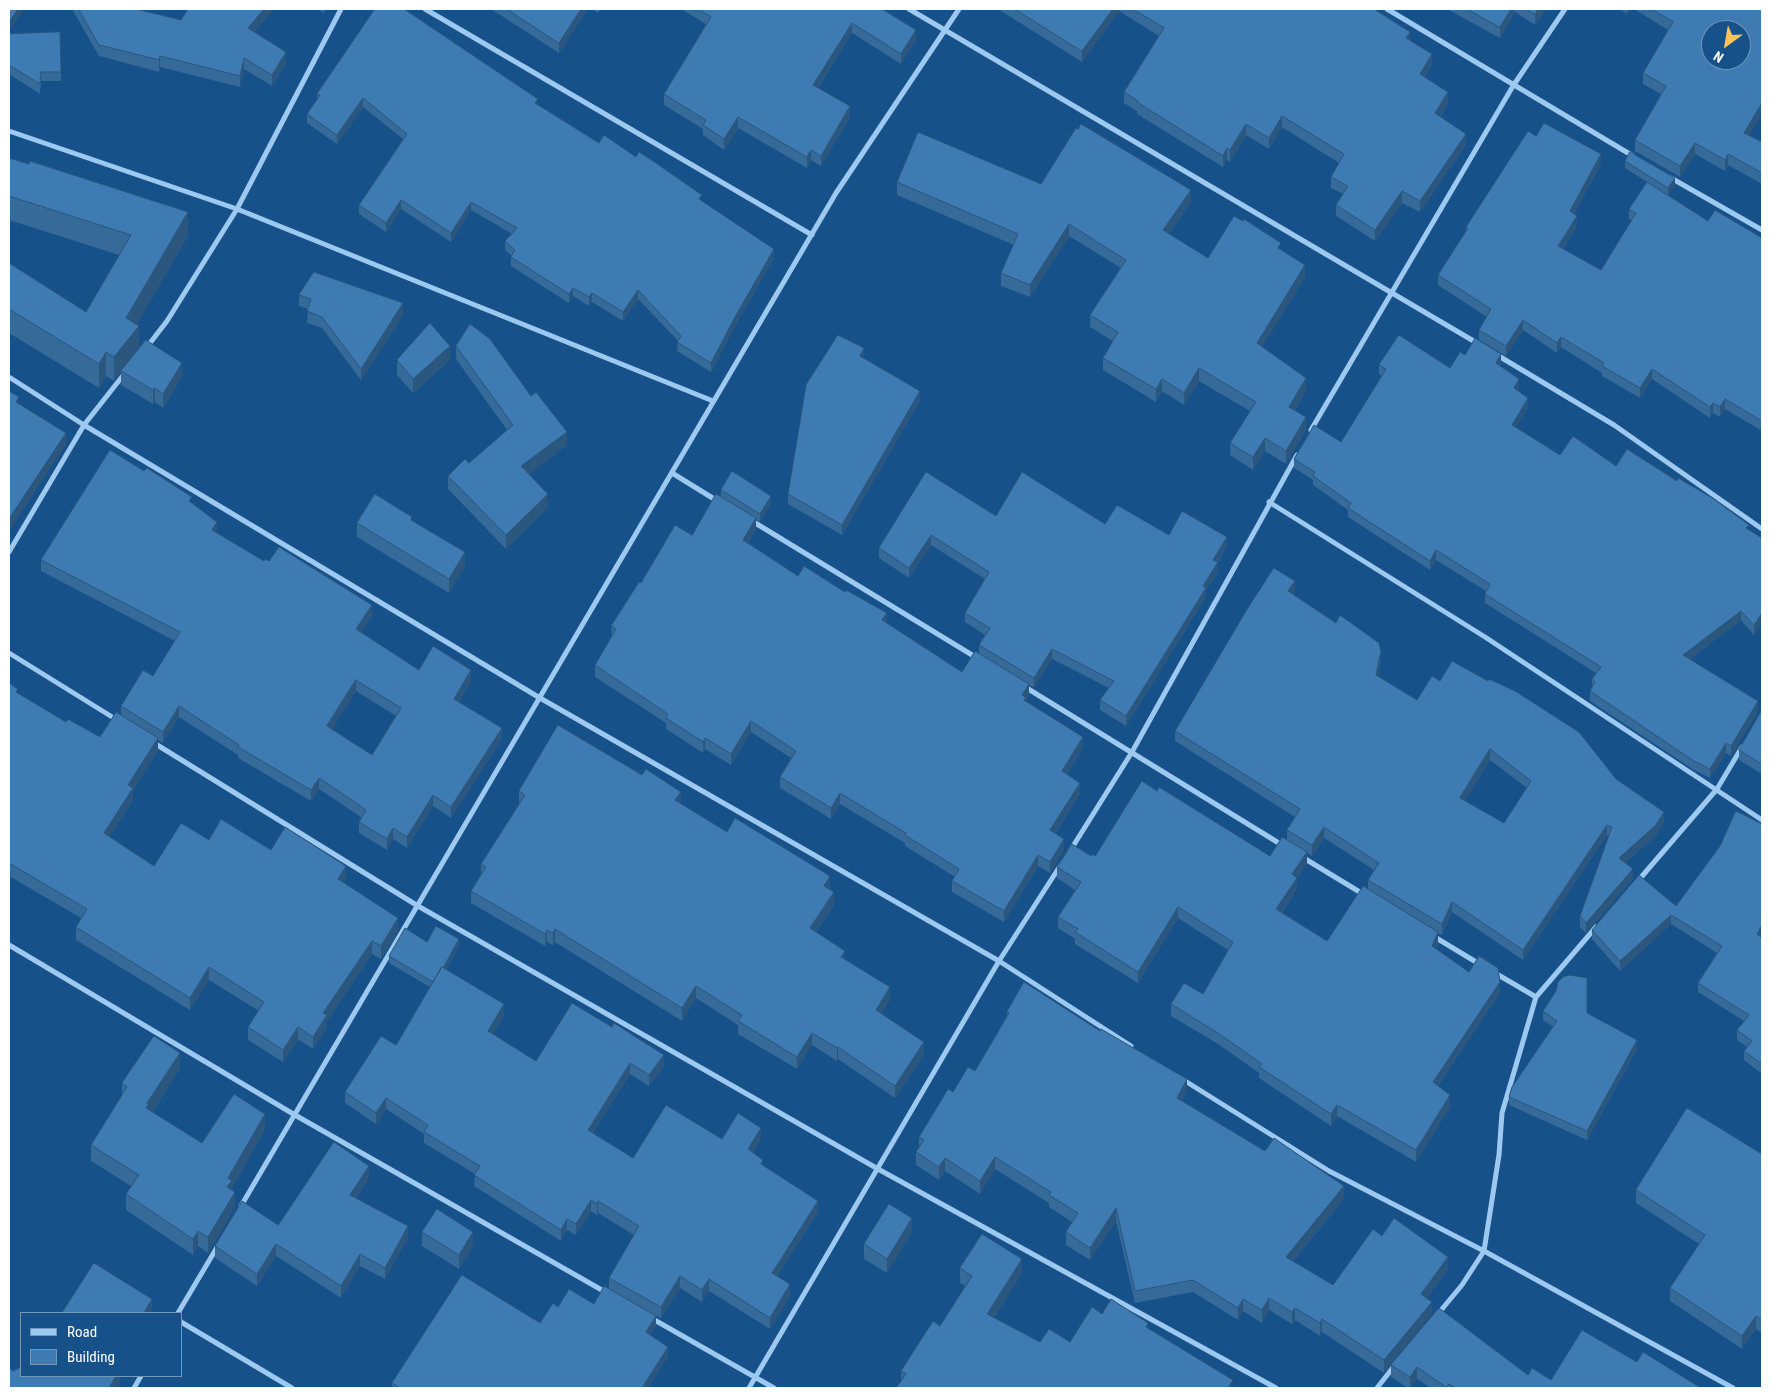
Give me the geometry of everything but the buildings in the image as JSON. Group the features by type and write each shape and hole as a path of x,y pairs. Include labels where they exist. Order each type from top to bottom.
{"street":[{"path":"144,351 168,321 237,209 341,9"},
{"path":"425,9 812,235"},
{"path":"909,9 1486,348"},
{"path":"236,1214 836,193 946,32 959,9"},
{"path":"1387,9 1641,160"},
{"path":"1308,435 1514,86 1565,9"},
{"path":"9,131 237,209 713,402"},
{"path":"1666,175 1762,230"},
{"path":"1494,354 1614,425 1762,529"},
{"path":"9,552 84,425 132,366"},
{"path":"9,377 84,425 540,698 999,961 1139,1052"},
{"path":"749,1388 999,961 1132,752 1298,452"},
{"path":"672,473 723,504"},
{"path":"1269,502 1485,637 1762,820"},
{"path":"748,520 979,659"},
{"path":"9,653 125,725"},
{"path":"1022,685 1284,846"},
{"path":"1633,886 1717,789 1747,738"},
{"path":"150,741 418,906 878,1169 1276,1388"},
{"path":"1292,851 1366,896"},
{"path":"1434,1319 1462,1285 1484,1251 1499,1155 1502,1113 1536,997 1600,923"},
{"path":"1425,931 1485,967"},
{"path":"9,944 295,1115 610,1294"},
{"path":"1493,972 1536,997"},
{"path":"1172,1073 1329,1171 1484,1251 1733,1388"},
{"path":"179,1312 222,1239"},
{"path":"644,1314 774,1388"},
{"path":"182,1323 292,1388"},
{"path":"1377,1388 1397,1363"},
{"path":"134,1388 140,1377"}]}
